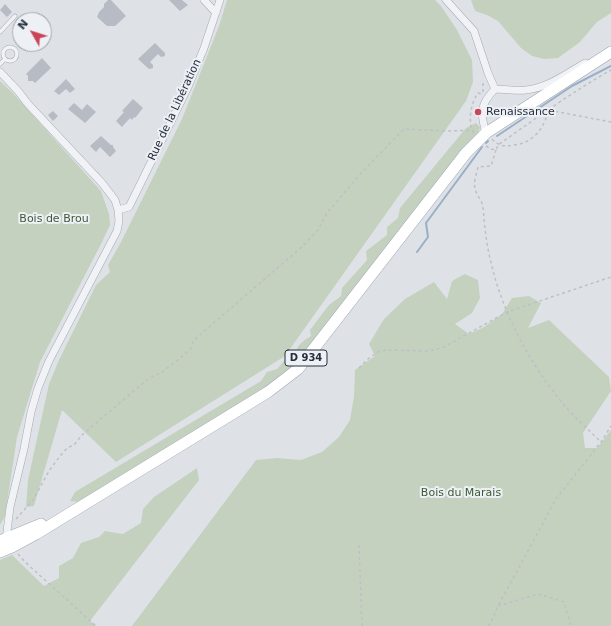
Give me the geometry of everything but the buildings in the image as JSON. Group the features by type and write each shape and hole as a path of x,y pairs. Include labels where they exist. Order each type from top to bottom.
{"main road":[{"name":"D 934","path":"0,552 5,540 66,515 268,392 298,369 466,153 497,123 611,46"},
{"name":"D 934","path":"486,133 611,52"}],"street":[{"path":"204,0 216,13"},
{"name":"Rue de la Libération","path":"118,210 129,207 132,203 188,87 204,48 220,0"},
{"path":"446,0 474,30 488,73 495,89"},
{"path":"486,133 482,111 487,97 495,89 525,90 537,88 585,63"},
{"path":"0,72 102,183 115,200 119,221 117,231 49,361 38,388 31,412 10,507 5,540"}],"lane":[{"path":"0,32 12,19"},
{"path":"9,47 15,49 17,54 14,60 10,61 5,59 3,55 4,50 9,47"},
{"path":"0,64 5,59"}],"path":[{"path":"548,110 547,117 542,128 531,139 516,145 498,145 548,110 611,70"},
{"path":"96,626 25,562 5,540 33,500 49,471 67,448 74,445 82,435 148,379 162,372 184,355 191,348 194,340 302,247 318,230 327,213 362,172 404,129 449,131 472,130 471,107 473,99 478,93 483,94 483,78"},
{"path":"548,110 586,116 611,122"},
{"path":"496,150 491,166 478,167 474,187 483,204 487,243 494,276 507,312 522,344 542,376 565,406 601,442"},
{"path":"359,368 378,352 386,350 429,351 444,347 507,312 611,277"},
{"path":"488,626 556,499 601,442 611,426"},
{"path":"359,545 362,626"},
{"path":"498,606 538,594 564,602 571,626"}],"green space":[{"path":"227,0 435,0 441,6 457,30 472,60 473,82 466,101 285,356 116,462 62,410 34,506 26,507 28,480 49,384 59,360 96,285 110,272 108,265 182,119 219,26"},
{"path":"471,0 611,0 611,13 597,22 580,42 558,58 544,59 532,56 521,48 498,21 475,11"},
{"name":"Bois de Brou","path":"0,81 12,92 101,191 109,214 110,225 40,362 17,437 5,516 0,525"},
{"path":"476,123 480,127 478,134 305,354 268,388 79,502 70,501 75,492 261,381 267,372 277,369 284,361 295,357 298,347 302,342 311,336 310,330 329,305 341,296 342,288 367,260 366,251 387,235 387,227 398,218 400,208 466,128"},
{"name":"Bois du Marais","path":"465,274 478,280 480,298 472,313 455,324 469,334 484,327 502,314 512,298 529,296 541,303 528,328 549,320 609,377 611,391 583,433 585,448 597,448 611,430 611,626 132,626 256,460 277,458 301,460 322,452 339,437 350,420 354,396 355,370 375,356 369,344 384,319 405,299 434,282 447,299 452,281"},
{"path":"197,468 199,480 90,621 96,626 0,626 0,560 12,555 44,586 59,578 59,566 73,558 81,543 99,537 105,531 123,534 141,523 143,509 154,497"}],"waterway":[{"path":"497,136 572,86 611,66"},
{"path":"417,252 428,237 426,223 482,147"}],"place":[{"name":"Renaissance","path":"478,112"}]}
